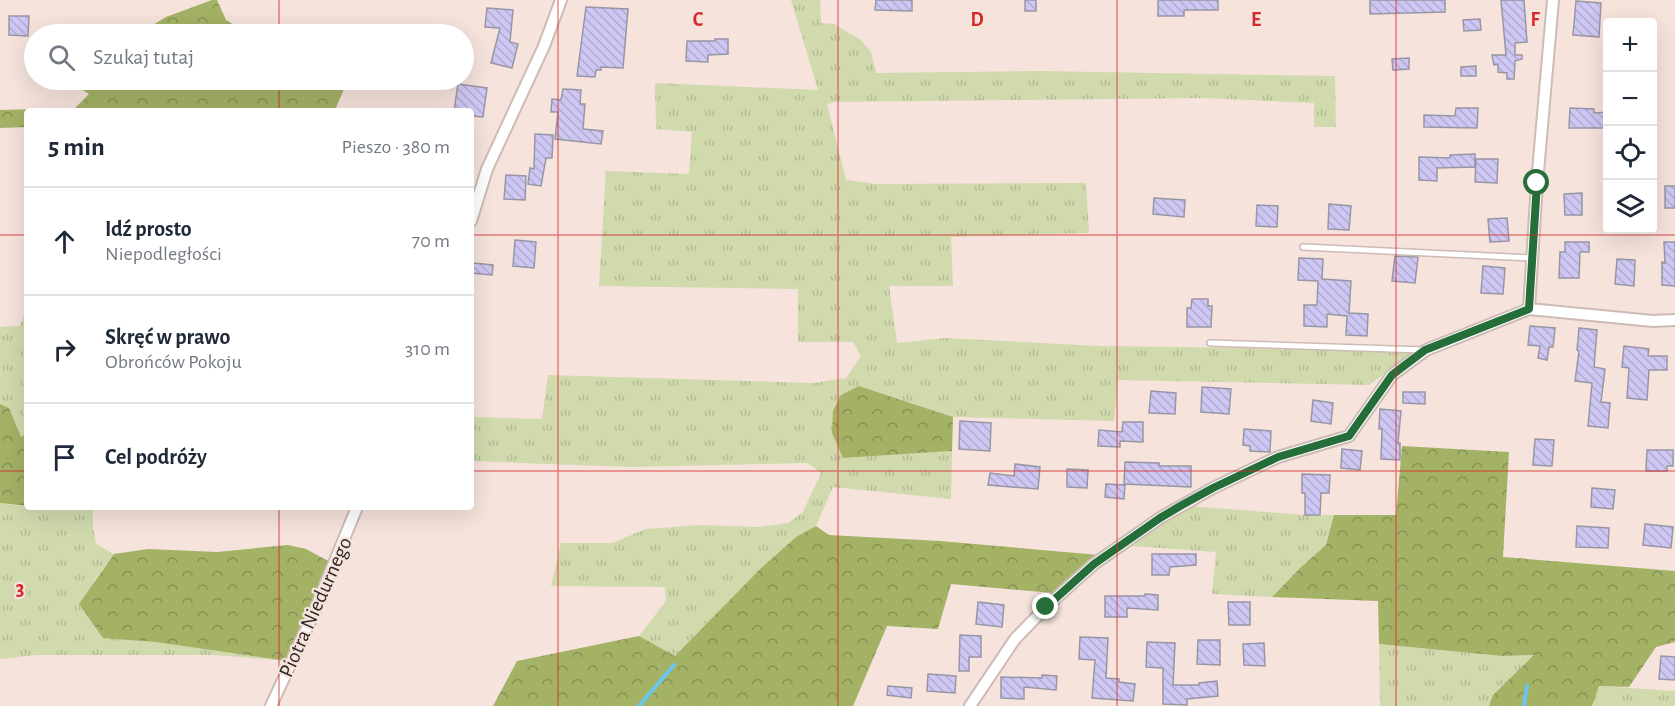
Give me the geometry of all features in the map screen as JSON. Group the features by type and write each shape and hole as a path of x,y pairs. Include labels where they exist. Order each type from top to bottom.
{"street":[{"path":"474,211 487,169 544,46 561,0"},
{"path":"1529,309 1553,0"},
{"path":"970,706 1015,639 1046,607 1094,564 1160,518 1213,488 1278,457 1349,436 1392,375 1425,350 1529,309 1653,321 1675,320"},
{"name":"Piotra Niedurnego","path":"271,706 313,615 356,510"}],"lane":[{"path":"1303,247 1532,258"},
{"path":"1210,343 1425,350"}],"green space":[{"path":"217,0 226,20 233,24 154,24 166,17"},
{"path":"791,0 820,0 821,23 834,24 861,40 871,52 876,73 1041,71 1335,76 1336,127 1314,127 1314,103 1205,98 835,102 827,104 846,180 877,184 1086,183 1089,233 951,237 953,286 889,286 897,343 946,338 1100,346 1417,350 1369,385 1118,380 1114,421 953,417 859,386 843,458 952,451 951,499 833,487 816,526 796,537 759,570 675,656 639,636 666,601 665,587 551,586 561,543 612,543 646,529 700,525 758,527 788,523 803,512 821,473 808,463 632,467 474,461 474,417 542,419 548,375 814,383 846,378 861,356 853,342 798,342 798,289 599,286 606,171 689,174 692,132 656,129 655,83 818,90"},
{"path":"83,90 344,90 336,108 75,108 89,94"},
{"path":"24,109 24,127 0,128 0,110"},
{"path":"24,315 24,436 21,438 9,408 0,404 0,327 20,326"},
{"path":"859,386 953,417 952,451 843,458 832,433 833,411 841,395"},
{"path":"0,404 9,408 21,437 24,435 24,506 0,503"},
{"path":"1402,446 1509,452 1503,557 1675,571 1675,642 1656,647 1629,687 1599,686 1592,706 1489,706 1493,695 1534,655 1502,656 1379,644 1378,601 1272,597 1326,545 1334,515 1396,515"},
{"path":"0,503 24,507 24,510 93,510 96,544 114,554 94,581 103,637 287,661 216,655 37,655 0,659"},
{"path":"1189,506 1334,515 1326,545 1272,597 1212,594 1216,552 1132,546 1159,524"},
{"path":"816,526 829,535 940,541 1099,555 1053,593 951,584 938,629 887,626 853,706 493,706 517,661 639,636 675,656 759,570 796,537"},
{"path":"288,545 306,549 330,562 287,661 155,642 103,638 79,604 114,554 148,549 217,552"},
{"path":"1379,644 1502,656 1535,655 1493,695 1489,706 1380,706"},
{"path":"1599,686 1675,691 1675,706 1592,706"}],"building":[{"path":"876,0 912,0 912,11 875,10"},
{"path":"1025,0 1036,0 1036,11 1025,11"},
{"path":"1158,0 1218,0 1218,10 1184,10 1184,16 1158,16"},
{"path":"1370,0 1445,0 1445,12 1370,14"},
{"path":"1501,0 1524,0 1527,42 1515,43 1515,55 1522,55 1522,59 1515,61 1514,79 1507,79 1507,73 1498,72 1498,64 1494,65 1492,55 1506,55"},
{"path":"1576,1 1601,3 1599,37 1573,35"},
{"path":"586,7 628,9 623,68 601,67 601,70 596,70 595,77 577,76"},
{"path":"487,8 513,10 510,42 518,44 512,68 491,63 500,28 485,27"},
{"path":"9,16 29,16 29,24 24,24 24,36 9,35"},
{"path":"1480,19 1481,30 1464,31 1463,20"},
{"path":"715,39 728,39 728,54 708,55 708,62 686,61 687,41 715,41"},
{"path":"1409,58 1409,69 1393,70 1392,59"},
{"path":"1476,66 1476,76 1461,76 1461,67"},
{"path":"474,86 487,88 483,117 474,116 474,108 454,108 457,90 474,90"},
{"path":"563,89 581,90 580,104 585,104 583,129 603,131 601,144 555,139 558,112 551,112 552,99 561,100"},
{"path":"1456,108 1478,108 1477,128 1424,127 1424,115 1455,116"},
{"path":"1570,108 1594,109 1594,113 1603,112 1603,128 1569,128"},
{"path":"535,134 553,135 552,158 546,158 541,186 528,184 530,168 534,169"},
{"path":"1475,154 1475,167 1437,168 1437,181 1419,180 1419,157 1450,158 1450,155"},
{"path":"1476,159 1498,159 1497,183 1475,182"},
{"path":"506,175 526,176 525,200 504,199"},
{"path":"1665,186 1675,186 1675,208 1665,208"},
{"path":"1582,193 1582,215 1565,215 1564,194"},
{"path":"1154,198 1185,200 1184,217 1153,214"},
{"path":"1329,204 1351,206 1349,230 1328,229"},
{"path":"1257,205 1278,206 1277,227 1256,226"},
{"path":"1507,218 1509,241 1490,242 1488,219"},
{"path":"515,240 536,242 534,268 513,266"},
{"path":"1565,242 1589,242 1589,252 1580,252 1579,278 1559,278 1560,252 1565,252"},
{"path":"1664,242 1675,242 1675,286 1662,285 1662,262 1665,263"},
{"path":"1395,256 1418,257 1415,283 1392,281"},
{"path":"1299,258 1323,259 1322,279 1351,281 1349,313 1368,314 1367,336 1346,335 1347,316 1327,314 1327,327 1304,326 1304,305 1317,305 1318,281 1298,280"},
{"path":"1617,259 1635,260 1634,286 1615,284"},
{"path":"474,263 493,265 492,275 474,273"},
{"path":"1483,266 1505,268 1503,294 1481,293"},
{"path":"1192,299 1208,299 1208,306 1212,306 1211,327 1187,327 1187,308 1191,308"},
{"path":"1530,326 1555,328 1553,347 1549,347 1547,360 1538,358 1540,346 1528,345"},
{"path":"1579,328 1597,330 1594,367 1605,369 1601,402 1610,403 1608,428 1588,426 1592,383 1575,381"},
{"path":"1624,346 1649,349 1648,356 1667,356 1667,370 1649,370 1647,400 1627,398 1629,368 1622,367"},
{"path":"1202,387 1231,389 1229,414 1201,412"},
{"path":"1151,391 1176,393 1175,414 1149,413"},
{"path":"1403,392 1425,392 1425,404 1403,403"},
{"path":"1313,400 1333,403 1331,424 1311,421"},
{"path":"1380,409 1401,411 1398,443 1400,443 1400,460 1381,459"},
{"path":"960,421 991,423 990,451 959,449"},
{"path":"1123,422 1143,422 1143,442 1120,441 1120,447 1098,446 1099,430 1122,432"},
{"path":"1244,429 1271,431 1270,452 1250,451 1250,446 1243,445"},
{"path":"1535,439 1554,440 1552,466 1533,465"},
{"path":"1342,449 1362,451 1360,470 1341,468"},
{"path":"1647,450 1673,450 1673,466 1667,466 1667,471 1646,471"},
{"path":"1125,462 1159,463 1159,466 1191,466 1191,487 1124,484"},
{"path":"1015,464 1040,467 1038,489 988,485 990,473 1014,476"},
{"path":"1067,469 1088,470 1087,488 1067,487"},
{"path":"1302,474 1330,475 1329,493 1321,493 1320,515 1305,515"},
{"path":"1106,484 1125,485 1124,499 1105,497"},
{"path":"1592,488 1615,490 1613,509 1591,507"},
{"path":"1645,524 1673,527 1671,548 1643,545"},
{"path":"1577,526 1609,528 1608,548 1576,547"},
{"path":"1152,554 1196,554 1196,565 1170,567 1169,575 1152,575"},
{"path":"1145,594 1158,595 1158,610 1127,608 1127,617 1105,617 1105,596 1145,596"},
{"path":"978,602 1004,605 1002,627 976,624"},
{"path":"1228,602 1250,602 1250,625 1229,625"},
{"path":"960,635 981,636 981,657 969,657 969,671 959,671"},
{"path":"1080,637 1108,638 1106,678 1135,684 1133,701 1092,698 1095,660 1079,659"},
{"path":"1198,640 1220,640 1220,665 1197,664"},
{"path":"1147,642 1175,643 1173,685 1199,685 1199,683 1217,681 1218,696 1187,699 1187,705 1163,704 1163,668 1146,667"},
{"path":"1264,643 1265,666 1244,665 1243,644"},
{"path":"1661,656 1675,657 1675,680 1659,679"},
{"path":"928,674 956,676 955,693 927,691"},
{"path":"1042,675 1057,676 1056,690 1024,687 1024,699 1001,698 1001,677 1042,678"},
{"path":"888,686 912,688 911,698 887,695"}],"waterway":[{"path":"639,706 674,665"},
{"path":"1524,706 1527,686"}],"route":[{"path":"1046,607 1094,564 1182,505 1278,457 1349,436 1392,375 1425,350 1529,309 1537,183"}]}
